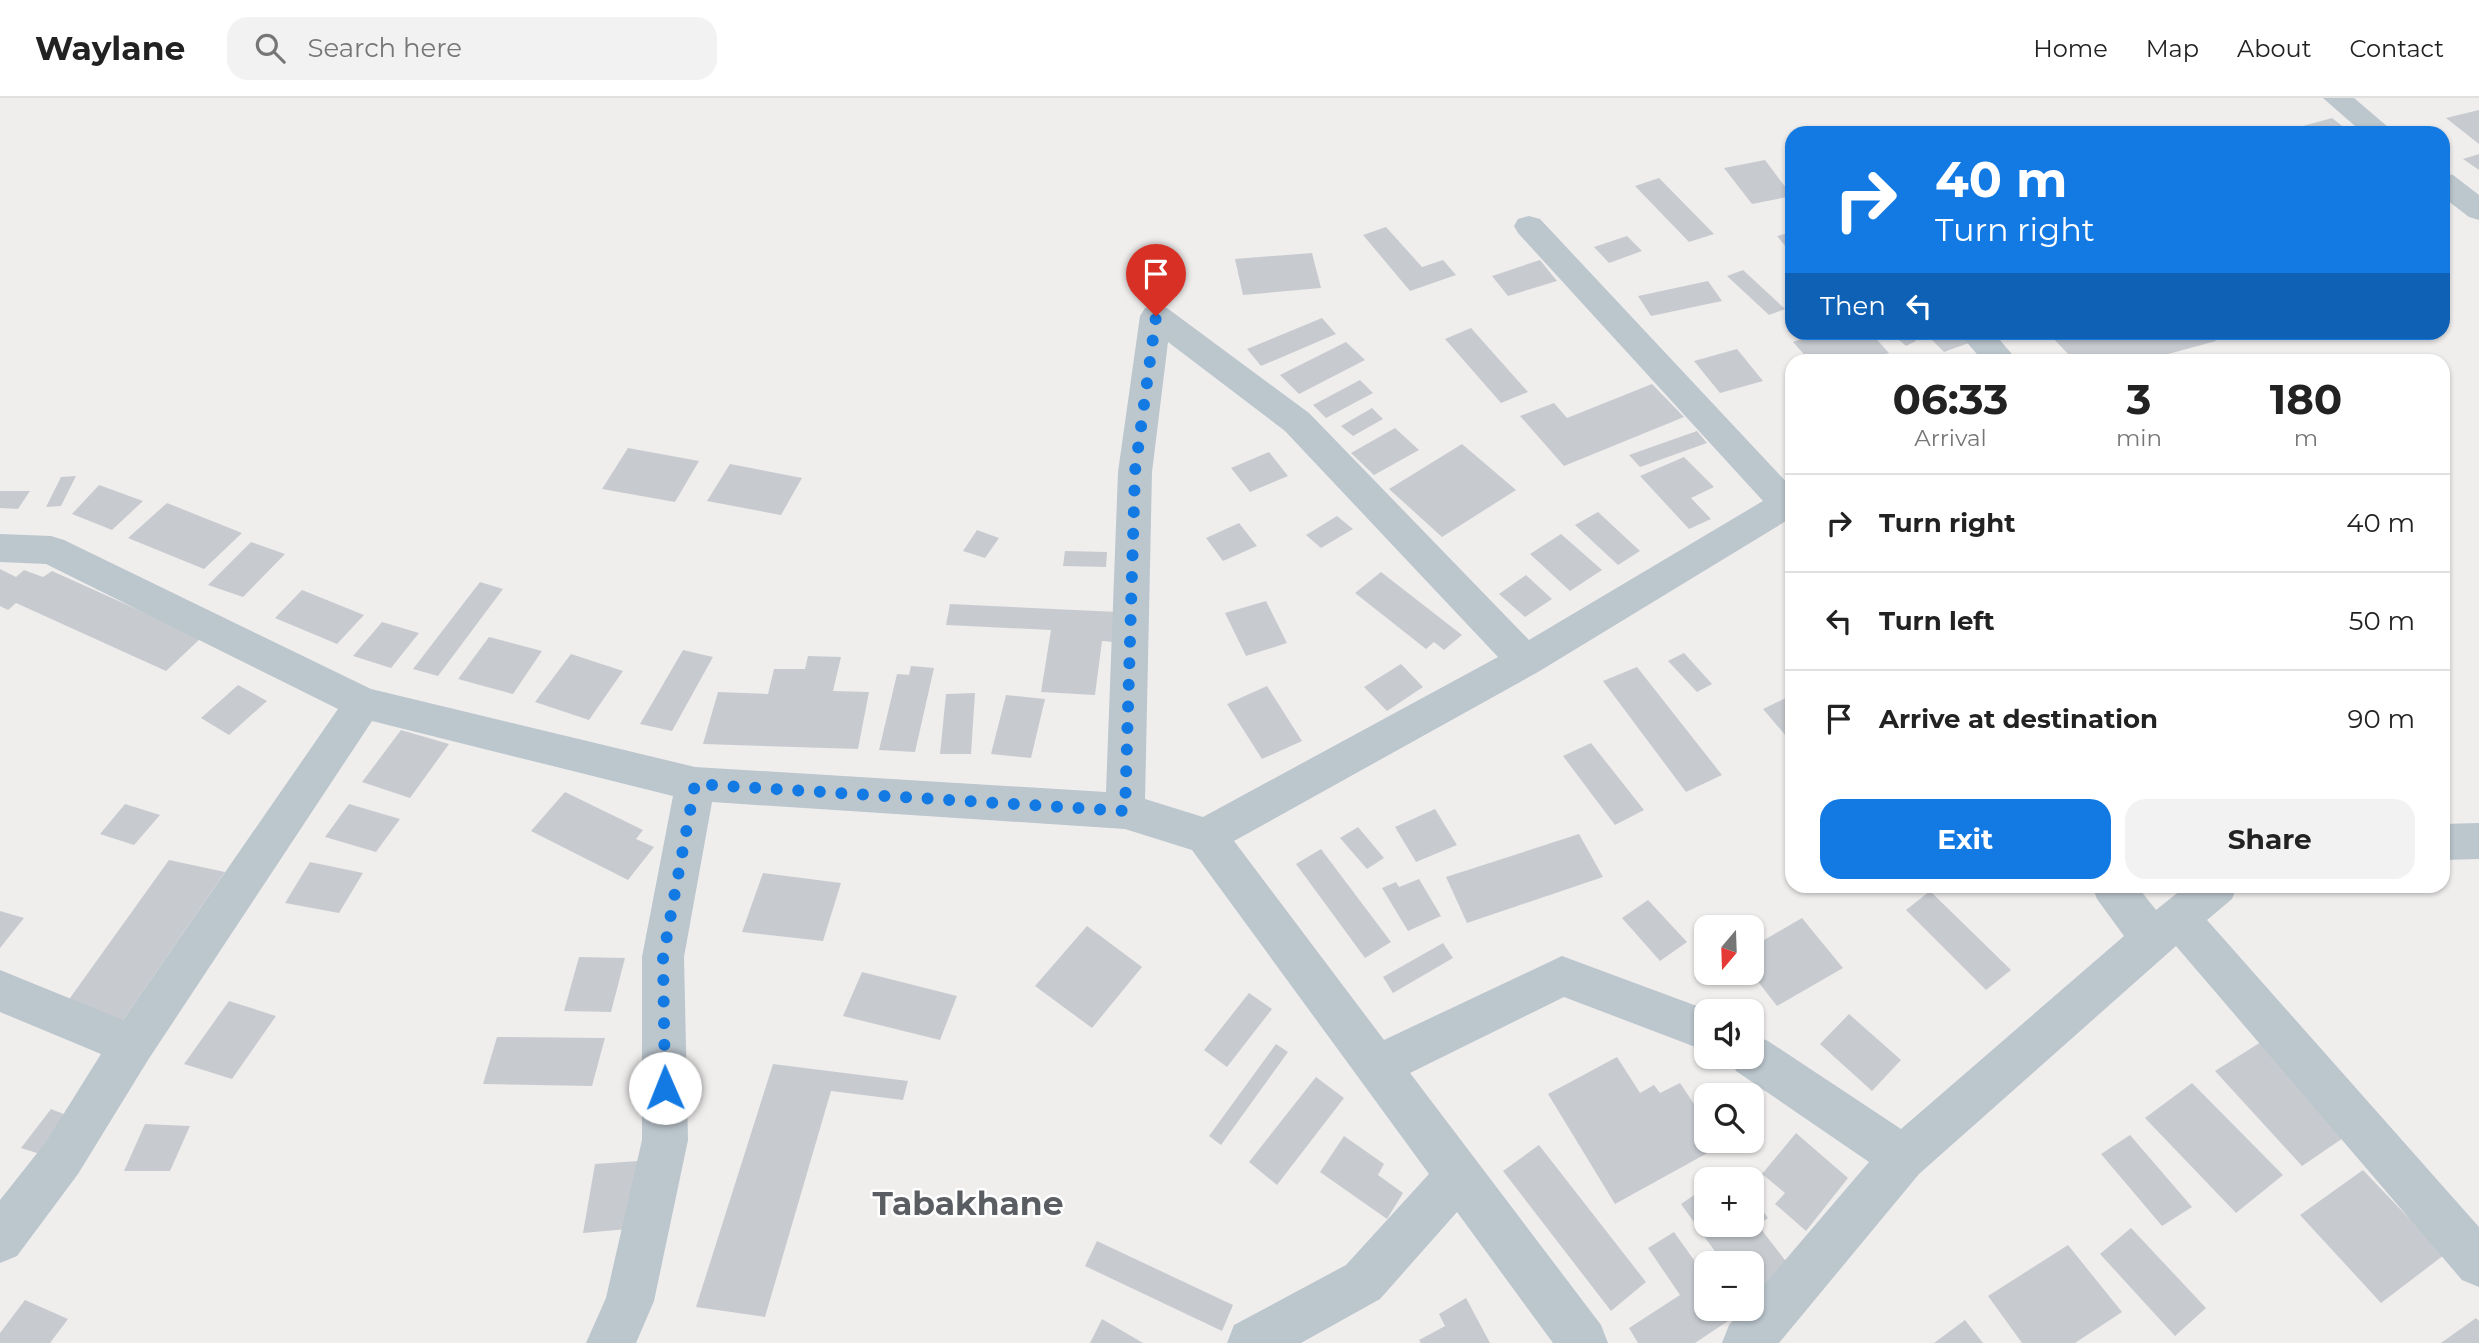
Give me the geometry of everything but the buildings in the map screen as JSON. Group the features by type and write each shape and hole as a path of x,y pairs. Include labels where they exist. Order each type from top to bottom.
{"street":[{"path":"2337,98 2372,126"},
{"path":"2450,187 2479,210"},
{"path":"1529,226 1785,500"},
{"path":"1125,811 1135,471 1156,316 1297,422 1525,661"},
{"path":"1981,340 1995,354"},
{"path":"1206,836 1525,661 1785,508"},
{"path":"0,548 51,550 363,703 695,784 1125,811 1206,836 1379,1065 1583,1343"},
{"path":"0,1239 62,1158 132,1045 363,703"},
{"path":"611,1343 630,1301 665,1140 663,957 695,784"},
{"path":"2450,842 2479,841"},
{"path":"2121,893 2165,928 2479,1263"},
{"path":"1747,1343 1903,1158 2208,893"},
{"path":"1379,1065 1562,976 1694,1026"},
{"path":"0,991 132,1045"},
{"path":"1764,1064 1903,1158"},
{"path":"1252,1343 1363,1282 1460,1174"}],"district":[{"name":"Tabakhane","path":"968,1203"}],"route":[{"path":"665,1088 663,957 695,784 1125,811 1135,471 1156,316"}]}
